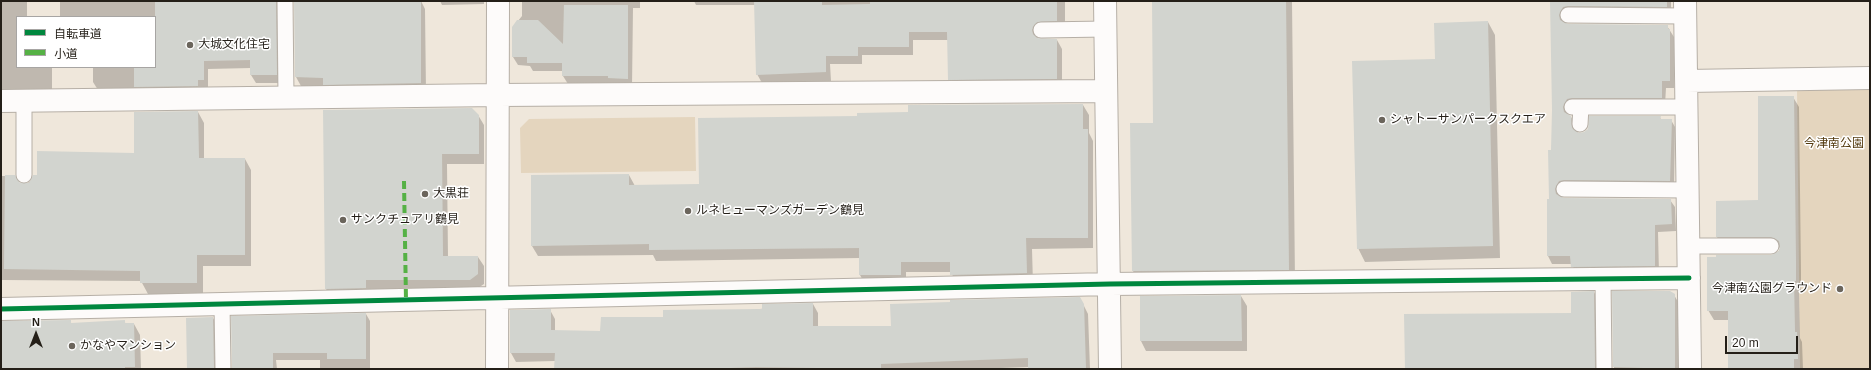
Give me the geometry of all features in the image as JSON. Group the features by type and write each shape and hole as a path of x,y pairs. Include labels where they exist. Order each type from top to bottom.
{"street":[{"path":"497,369 498,1"},
{"path":"1105,1 1110,369"},
{"path":"1685,8 1690,369"},
{"path":"1687,81 1870,78"},
{"path":"1,101 498,95 1106,91"},
{"path":"1,309 1110,284 1689,278"}],"lane":[{"path":"285,1 286,97"},
{"path":"1568,15 1587,8 1685,8"},
{"path":"1041,30 1106,29"},
{"path":"24,100 24,175"},
{"path":"1580,124 1576,107 1687,106"},
{"path":"1564,189 1688,190"},
{"path":"1688,246 1771,246"},
{"path":"1603,279 1604,369"},
{"path":"222,304 223,369"}],"green space":[{"name":"今津南公園","path":"1870,86 1870,369 1800,369 1797,87"},
{"path":"695,117 696,171 521,173 520,128 529,119"}],"building":[{"path":"155,1 276,1 277,75 250,75 250,60 204,61 204,80 198,80 198,86 134,87 134,68 156,68"},
{"path":"294,1 421,1 421,83 323,85 323,78 295,77"},
{"path":"754,1 822,1 822,5 870,4 870,1 1057,1 1057,21 1037,22 1032,30 1033,34 1037,38 1057,39 1057,79 948,80 947,32 909,32 909,47 858,47 858,56 826,56 826,72 756,75"},
{"path":"1152,1 1286,1 1289,270 1132,271 1130,123 1153,123"},
{"path":"1550,1 1667,1 1667,7 1568,6 1563,7 1559,15 1560,20 1568,24 1668,25 1668,29 1670,29 1670,81 1662,81 1662,98 1572,98 1567,99 1563,107 1564,112 1571,116 1572,128 1579,133 1588,129 1589,116 1661,116 1660,119 1672,119 1670,181 1564,180 1559,181 1555,189 1556,194 1564,198 1671,199 1672,224 1655,225 1655,266 1571,267 1570,256 1547,256 1547,199 1549,199 1548,150 1551,150 1552,110"},
{"path":"564,5 628,5 628,79 608,78 608,76 562,76 562,63 527,63 527,57 512,57 512,27 517,20 538,20 563,44"},
{"name":"シャトーサンパークスクエア","path":"1488,21 1493,246 1357,249 1352,61 1435,59 1434,23"},
{"path":"1758,96 1794,96 1796,281 1794,281 1795,332 1797,332 1798,359 1794,359 1794,369 1728,369 1728,311 1707,311 1707,257 1716,257 1716,255 1771,255 1779,251 1779,241 1771,237 1716,237 1716,201 1758,200"},
{"path":"1083,104 1083,129 1088,129 1088,238 1026,238 1027,273 950,275 950,262 901,262 901,275 859,275 859,248 649,250 649,244 531,246 531,175 629,174 629,185 699,184 698,118 857,116 857,113 908,112 908,105"},
{"path":"472,108 479,115 479,154 442,154 443,256 478,256 478,274 470,280 366,280 366,288 325,289 323,110"},
{"path":"198,111 199,158 245,158 245,255 197,255 197,283 140,283 140,271 4,269 5,175 15,175 20,183 29,183 33,175 37,175 37,151 134,153 134,112"},
{"path":"1594,291 1595,368 1405,369 1404,314 1571,313 1571,292"},
{"path":"1612,291 1670,291 1675,294 1675,369 1613,367"},
{"path":"1241,295 1242,341 1140,341 1140,296"},
{"path":"1080,297 1084,304 1086,369 1028,369 1028,358 881,364 881,369 756,367 729,369 554,369 555,353 510,353 510,310 551,309 551,330 600,331 601,317 663,317 663,310 762,309 762,304 813,303 813,326 891,326 890,304 950,302 950,300"},
{"path":"366,313 366,359 327,359 327,353 273,353 273,369 232,369 231,316"},
{"path":"213,317 214,369 187,369 186,318"},
{"path":"71,320 71,323 125,320 125,323 134,323 135,367 125,367 125,369 1,369 1,321"}],"marked path":[{"path":"404,181 406,300"}],"cycle path":[{"path":"1,309 1110,284 1689,278"}],"place":[{"name":"大城文化住宅","path":"190,45"},
{"name":"シャトーサンパークスクエア","path":"1382,120"},
{"name":"大黒荘","path":"425,194"},
{"name":"ルネヒューマンズガーデン鶴見","path":"688,211"},
{"name":"サンクチュアリ鶴見","path":"343,220"},
{"name":"今津南公園グラウンド","path":"1840,289"},
{"name":"かなやマンション","path":"72,346"}]}
